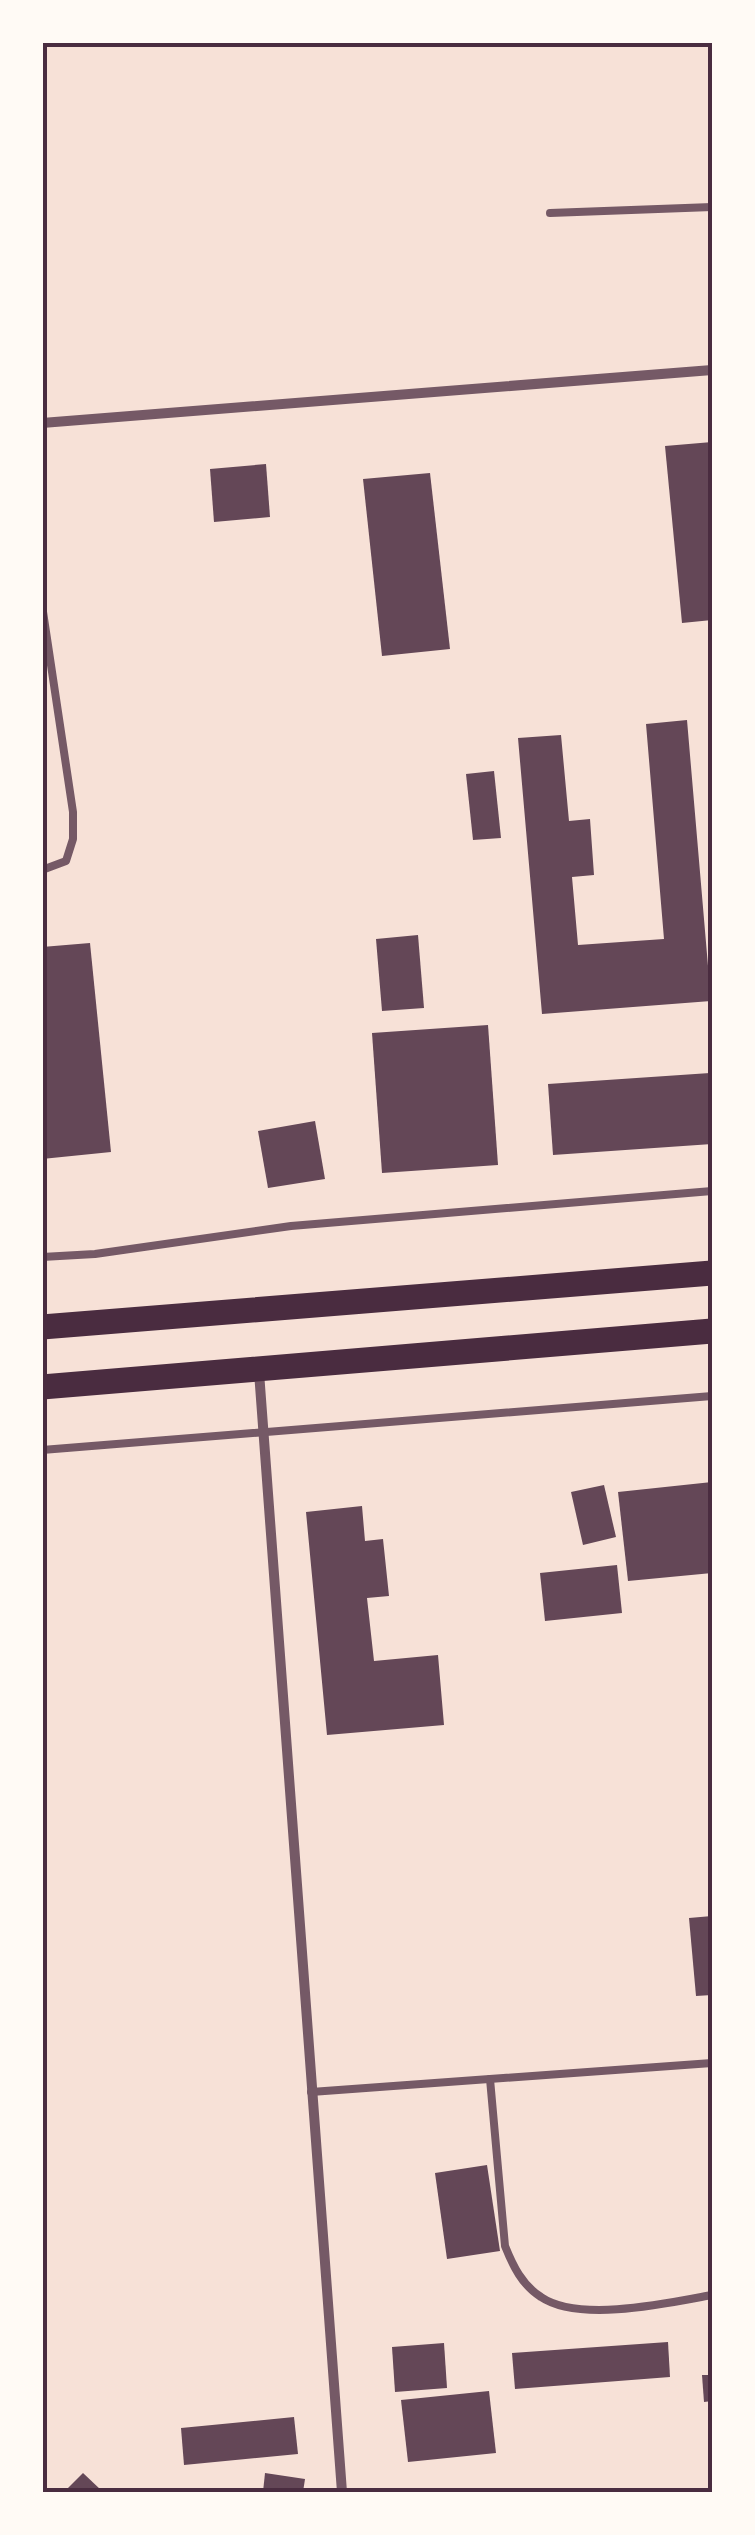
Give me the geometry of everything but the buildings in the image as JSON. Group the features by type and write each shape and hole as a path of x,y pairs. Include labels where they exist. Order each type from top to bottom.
{"highway":[{"path":"42,1327 712,1273"},
{"path":"42,1387 712,1330"}],"street":[{"path":"42,423 712,370"},
{"path":"258,1371 342,2492"}],"lane":[{"path":"550,213 712,207"},
{"path":"42,604 73,840 66,861 42,870"},
{"path":"42,1257 96,1254 291,1226 712,1191"},
{"path":"42,1450 712,1396"},
{"path":"312,2092 712,2064"},
{"path":"490,2079 506,2246 524,2283 542,2298 567,2308 611,2308 712,2295"}]}
